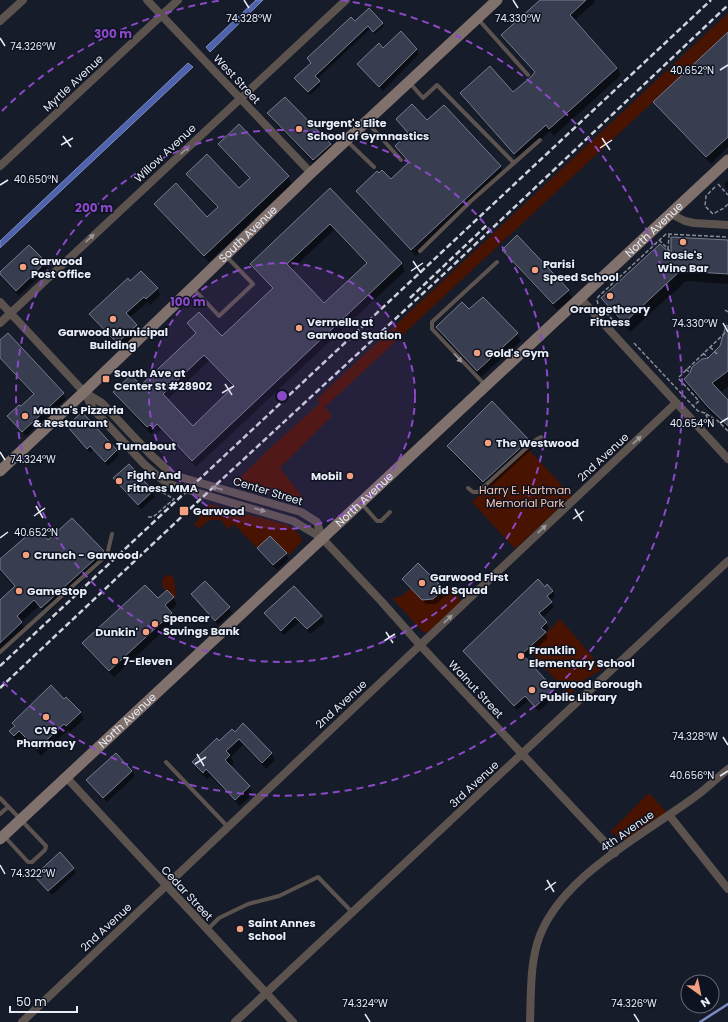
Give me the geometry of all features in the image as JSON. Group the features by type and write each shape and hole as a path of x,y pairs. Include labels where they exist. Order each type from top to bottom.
{"main road":[{"name":"South Avenue","path":"0,471 311,174 497,0"},
{"name":"North Avenue","path":"2,838 728,160"}],"street":[{"path":"0,21 23,0"},
{"name":"West Street","path":"147,0 311,174"},
{"name":"Myrtle Avenue","path":"0,166 178,0"},
{"name":"Willow Avenue","path":"0,323 346,0"},
{"path":"670,214 685,221 694,223 728,225"},
{"path":"580,299 728,459"},
{"name":"Center Street","path":"0,302 84,392 94,410 151,471 168,483 293,521 322,538"},
{"name":"Center Street","path":"84,392 102,403 150,454 173,475 301,512 317,522 322,538"},
{"name":"2nd Avenue","path":"22,1022 676,402"},
{"name":"Walnut Street","path":"322,538 615,853"},
{"name":"3rd Avenue","path":"235,1022 728,561"},
{"name":"4th Avenue","path":"530,1022 532,969 534,956 542,931 554,908 598,865 697,796 728,768"},
{"name":"Cedar Street","path":"66,777 293,1022"},
{"path":"669,815 728,889"}],"lane":[{"path":"478,18 528,75"},
{"path":"409,82 423,98 437,86 514,163"},
{"path":"367,122 401,160"},
{"path":"420,251 540,140"},
{"path":"347,141 374,167"},
{"path":"193,287 219,316 253,284 226,256"},
{"path":"486,387 432,329 432,322 497,262"},
{"path":"468,488 473,492 478,492 534,441 541,437"},
{"path":"360,503 377,521 381,521 390,512"},
{"path":"0,652 107,555 112,534"},
{"path":"166,762 228,827"},
{"path":"0,798 46,846 45,850 32,862 28,862 2,838"},
{"path":"0,814 8,806"},
{"path":"207,930 219,918 226,914 248,904 279,896 318,877 352,913"}],"path":[{"path":"723,180 706,196 705,206 713,214 728,204"},
{"path":"717,184 728,195"},
{"path":"623,331 597,303 598,297 659,240 666,234 728,237"},
{"path":"668,249 670,234"},
{"path":"659,240 671,254"},
{"path":"693,406 700,400 679,379 678,376 728,330"},
{"path":"630,339 698,411 718,419 728,432"},
{"path":"710,347 718,355"},
{"path":"703,353 708,358"},
{"path":"686,369 690,373"},
{"path":"705,413 710,424"},
{"path":"148,517 153,517 174,499 160,491"}],"green space":[{"path":"728,13 728,32 325,407 332,416 280,468 306,501 236,482 267,451 320,403 317,399"},
{"name":"Harry E. Hartman Memorial Park","path":"528,449 572,496 515,549 472,502"},
{"path":"209,504 288,525 300,535 302,541 289,555 270,536 257,548 234,524 228,529 221,520 209,520 199,529 194,524 200,518 197,515"},
{"path":"166,575 172,576 174,579 176,598 163,588 162,581"},
{"path":"448,585 462,601 428,632 423,632 392,598 402,596 411,588 422,600 433,599"},
{"path":"560,619 603,669 585,679 570,695 529,651"},
{"path":"649,793 669,815 627,841 610,832"}],"water":[{"path":"256,0 263,0 210,52 206,47"},
{"path":"188,63 193,67 0,248 0,241"}],"building":[{"path":"540,0 586,0 570,15 617,68 549,129 546,125 514,154 460,93 490,66 513,92 531,77 535,72 501,35"},
{"path":"369,8 383,23 373,32 368,26 315,76 320,81 308,92 294,78 311,63 307,58 351,17 355,21"},
{"path":"401,31 417,49 379,87 357,64 379,43 383,48"},
{"path":"728,32 728,137 706,157 653,102"},
{"name":"Surgent's Elite School of Gymnastics","path":"285,97 331,144 313,160 267,113"},
{"path":"412,104 427,120 444,105 501,166 411,250 356,191 377,171 379,173 382,170 391,179 409,162 395,146 408,133 396,119"},
{"path":"239,124 289,176 204,256 154,204 176,183 207,217 218,207 186,174 207,154 239,188 250,178 218,144"},
{"name":"Vermella at Garwood Station","path":"330,188 402,263 192,461 157,424 153,428 150,425 147,427 113,392 131,375 141,385 196,333 187,323 199,312 222,336 273,288 250,264","holes":["330,224 367,263 324,303 287,264","204,355 234,386 193,426 163,394"]},
{"name":"Parisi Speed School","path":"517,235 569,290 553,304 502,250"},
{"path":"671,237 728,240 728,274 680,271 624,323 601,298 660,244 671,254"},
{"name":"Garwood Post Office","path":"29,245 46,262 16,291 0,274 0,272"},
{"path":"141,271 158,288 146,299 144,297 126,313 137,325 117,343 89,314 128,278 130,281"},
{"name":"Gold's Gym","path":"483,297 518,333 477,371 436,327 462,302 469,309"},
{"path":"726,325 728,326 728,371 712,383 728,400 728,426 708,407 684,379 690,373 692,367 702,359 708,358 720,346"},
{"path":"8,333 64,393 22,432 7,416 34,394 0,358 0,340"},
{"name":"The Westwood","path":"492,401 529,440 483,482 447,446"},
{"path":"82,412 117,450 105,462 90,446 87,449 67,426"},
{"path":"129,464 153,491 138,505 113,478"},
{"path":"72,518 104,551 41,608 34,600 17,616 22,622 0,643 0,600 15,586 0,569 0,559 37,527 48,540"},
{"path":"270,536 287,553 273,565 257,548"},
{"name":"Garwood First Aid Squad","path":"418,563 444,589 433,599 422,600 402,579"},
{"path":"538,579 545,587 547,584 553,591 547,596 552,602 539,613 547,622 541,628 546,632 522,654 554,689 535,707 525,696 514,706 463,651"},
{"path":"205,581 230,607 215,621 191,594"},
{"path":"145,585 158,598 167,590 174,597 165,605 172,613 109,671 82,643"},
{"path":"294,586 322,616 307,629 295,617 281,631 264,613"},
{"name":"CVS Pharmacy","path":"51,685 64,699 66,697 81,712 66,726 64,724 37,749 19,731 14,736 9,731 15,726 12,723"},
{"path":"243,723 272,753 262,763 239,739 226,751 230,755 225,760 250,786 235,800 206,769 203,773 192,762 217,738 219,741 232,729 235,732"},
{"path":"116,753 132,771 103,798 86,780"},
{"path":"60,852 74,868 48,891 34,876"}],"waterway":[{"path":"700,1022 728,1004"}],"railway":[{"path":"0,666 711,0"},
{"path":"0,688 192,507 446,272 728,5"},
{"path":"410,298 487,225"}],"place":[{"name":"Surgent's Elite School of Gymnastics","path":"299,129"},
{"name":"Rosie's Wine Bar","path":"683,242"},
{"name":"Garwood Post Office","path":"23,267"},
{"name":"Parisi Speed School","path":"535,270"},
{"name":"Orangetheory Fitness","path":"610,296"},
{"name":"Garwood Municipal Building","path":"113,319"},
{"name":"Vermella at Garwood Station","path":"299,328"},
{"name":"Gold's Gym","path":"477,353"},
{"name":"South Ave at Center St #28902","path":"106,379"},
{"name":"Mama's Pizzeria & Restaurant","path":"25,416"},
{"name":"The Westwood","path":"488,443"},
{"name":"Turnabout","path":"108,446"},
{"name":"Mobil","path":"350,476"},
{"name":"Fight And Fitness MMA","path":"119,481"},
{"name":"Garwood","path":"184,511"},
{"name":"Crunch - Garwood","path":"26,555"},
{"name":"Garwood First Aid Squad","path":"422,583"},
{"name":"GameStop","path":"19,591"},
{"name":"Spencer Savings Bank","path":"155,624"},
{"name":"Dunkin'","path":"146,632"},
{"name":"Franklin Elementary School","path":"521,656"},
{"name":"7-Eleven","path":"115,661"},
{"name":"Garwood Borough Public Library","path":"532,690"},
{"name":"CVS Pharmacy","path":"46,717"},
{"name":"Saint Annes School","path":"240,929"}]}
